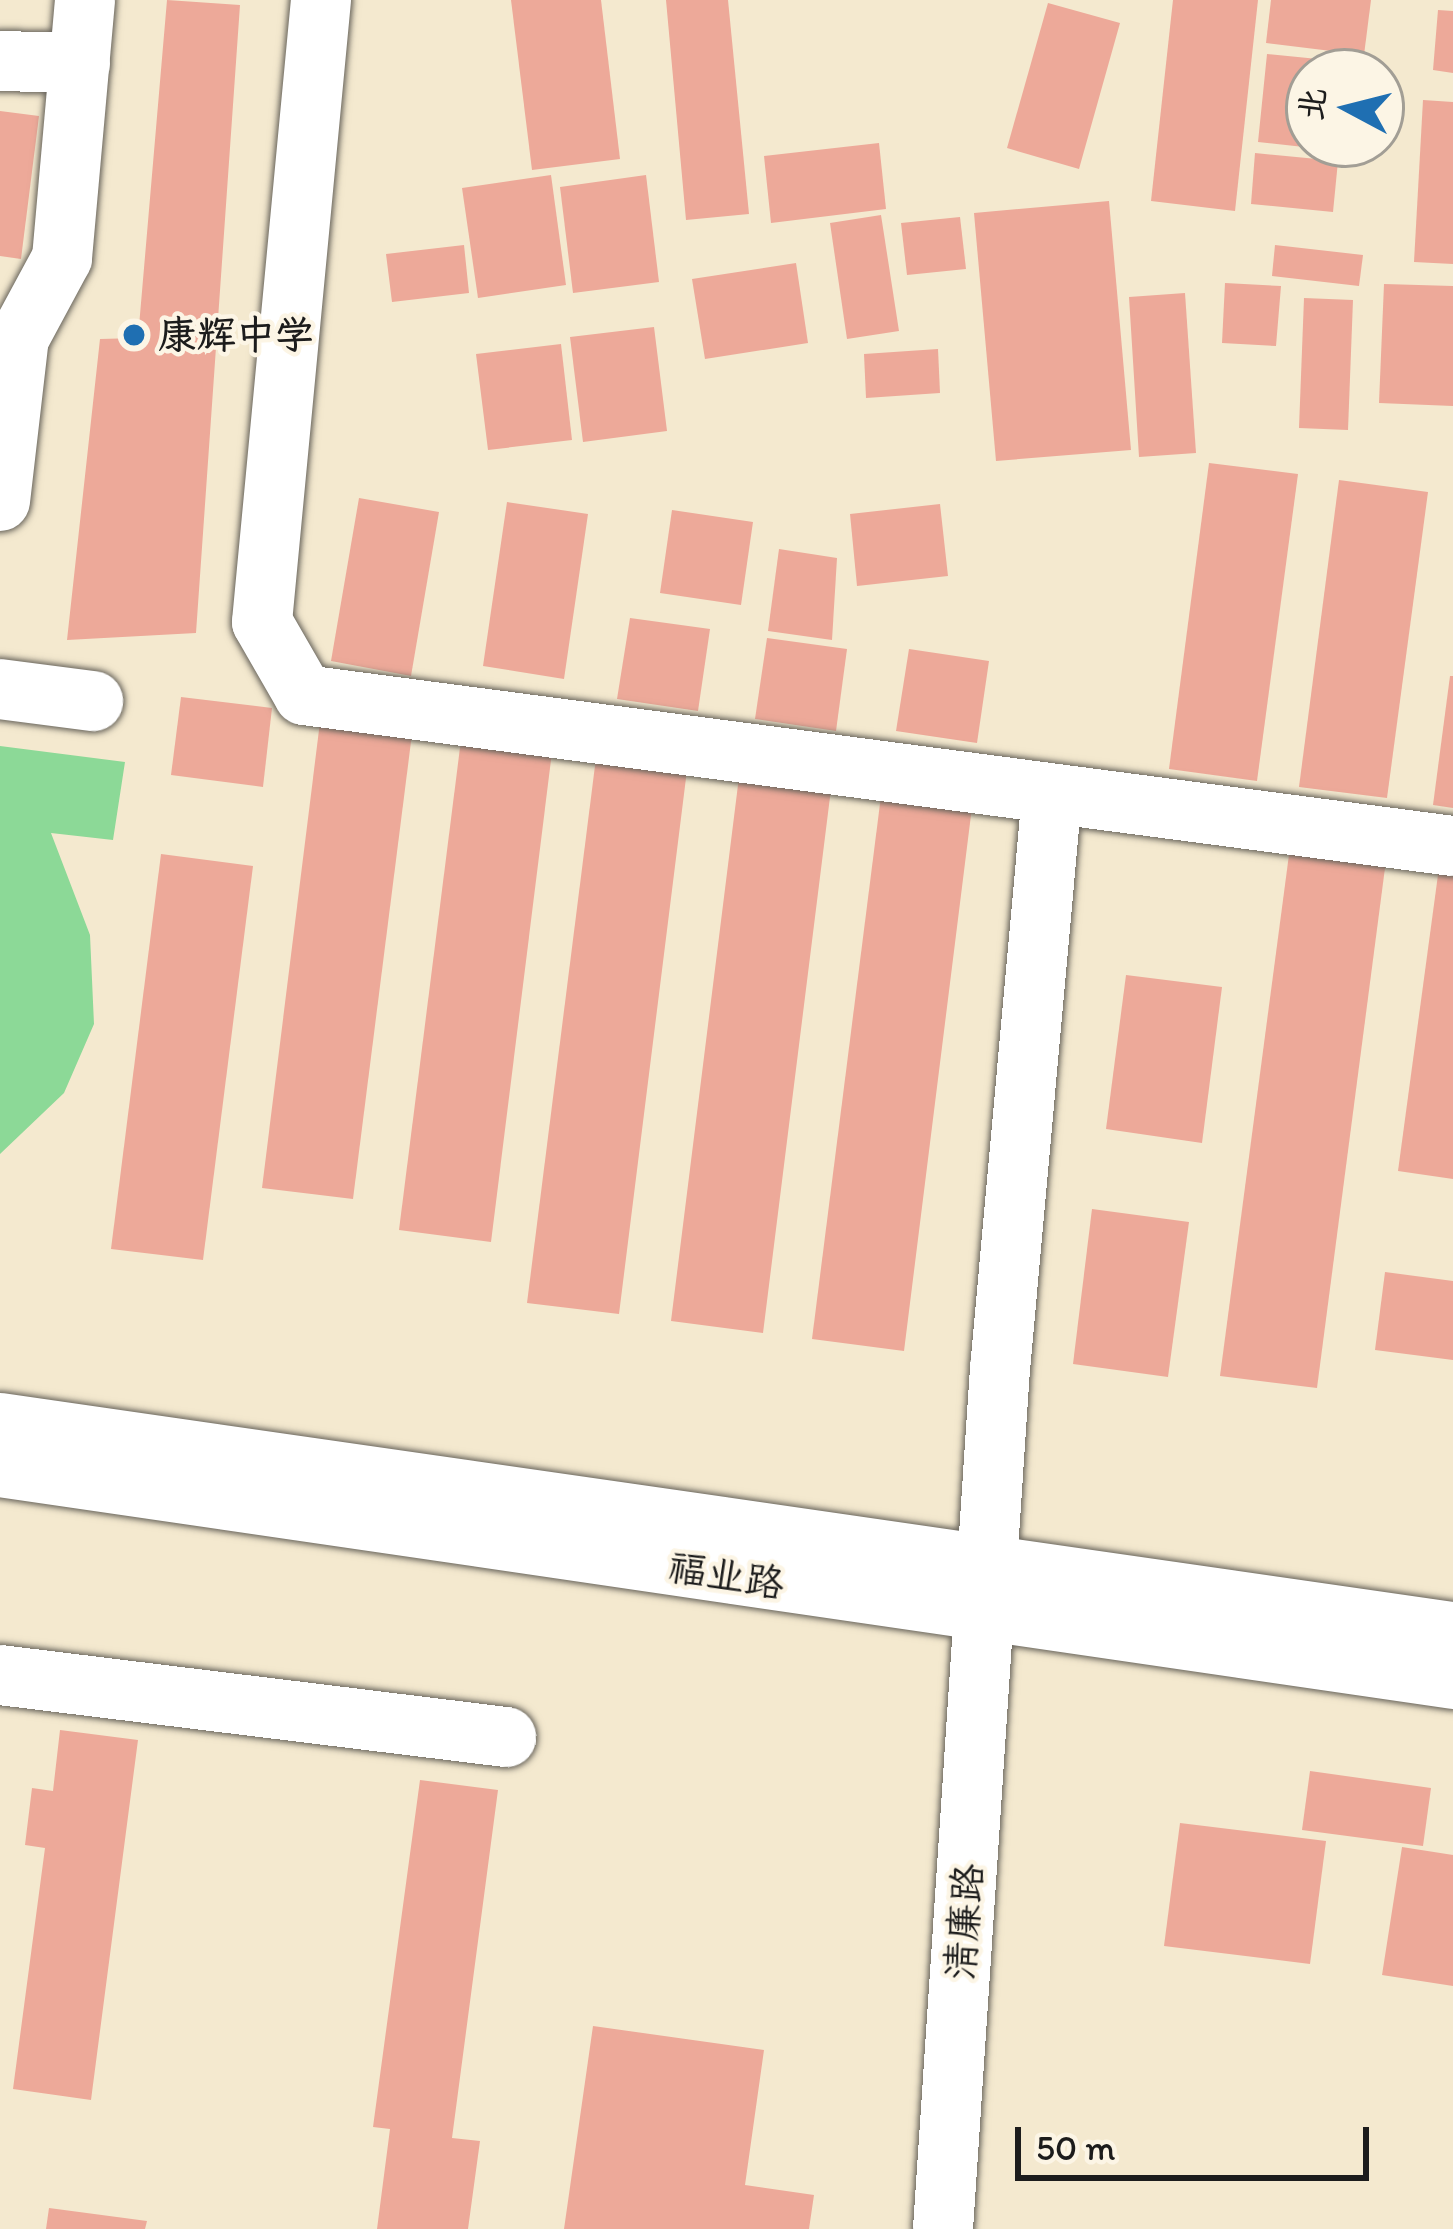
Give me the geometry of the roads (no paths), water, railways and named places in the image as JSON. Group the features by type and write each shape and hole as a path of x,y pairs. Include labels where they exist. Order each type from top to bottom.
{"street":[{"path":"0,501 9,337 62,258 85,0"},
{"path":"321,0 262,622 304,694 1453,846"},
{"path":"0,61 80,63"},
{"path":"0,689 93,701"},
{"name":"清廉路","path":"943,2229 1052,794"},
{"name":"福业路","path":"0,1423 988,1592 1453,1679"},
{"name":"福业路","path":"0,1467 988,1592 1453,1631"},
{"path":"0,1675 506,1737"}],"place":[{"name":"康辉中学","path":"134,335"}]}
